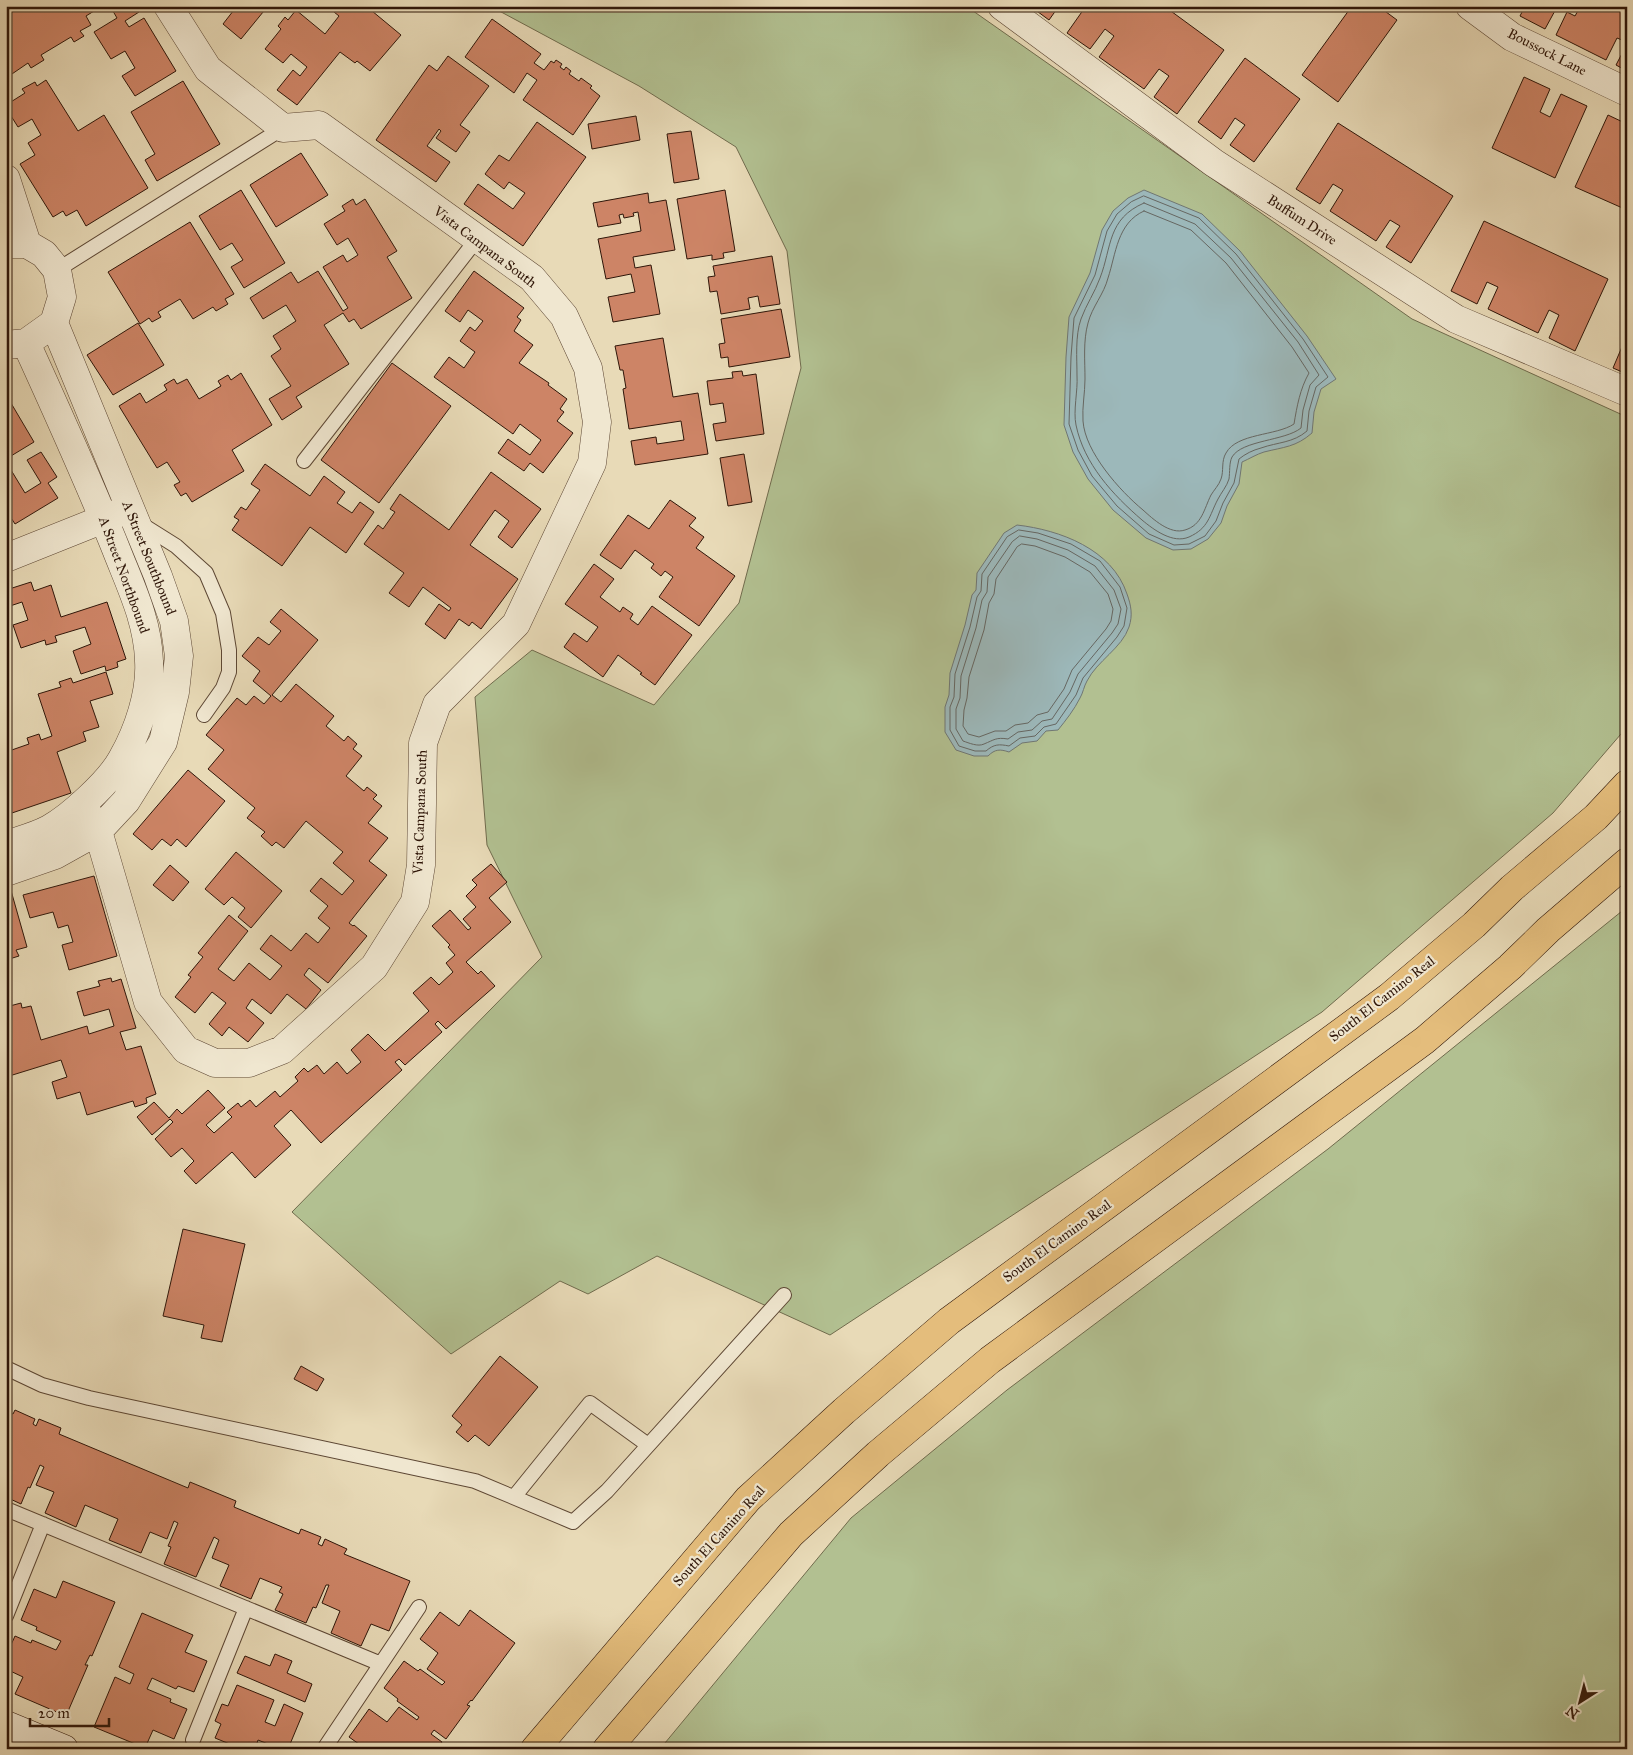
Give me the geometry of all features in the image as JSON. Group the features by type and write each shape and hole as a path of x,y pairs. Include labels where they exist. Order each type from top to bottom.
{"main road":[{"name":"South El Camino Real","path":"535,1749 748,1499 844,1411 949,1320 1389,997 1474,925 1512,888 1596,817 1627,784"},
{"path":"608,1749 791,1534 878,1454 990,1360 1425,1040 1627,862"}],"street":[{"path":"168,6 208,69 283,128"},
{"name":"Buffum Drive","path":"1002,6 1214,163 1456,319 1627,392"},
{"name":"Boussock Lane","path":"1470,6 1512,37 1627,92"},
{"name":"Vista Campana South","path":"82,804 98,831 148,1002 186,1050 215,1063 249,1063 282,1050 374,967 415,902 420,865 423,743 437,704 516,624 592,463 597,422 588,368 564,316 532,278 319,125 283,128"},
{"path":"6,179 16,244 44,254 57,270 62,297 54,323 16,344"},
{"name":"A Street Southbound","path":"6,872 55,856 98,831 126,801 163,742 175,692 179,656 174,621 158,576 54,323"},
{"name":"A Street Northbound","path":"6,845 48,829 71,815 99,788 122,760 138,724 147,689 150,662 146,632 135,597 104,519 16,344"},
{"path":"6,558 104,519 132,514"},
{"path":"6,1725 64,1749"}],"lane":[{"name":"Vista Campana South","path":"57,270 283,128"},
{"path":"304,461 477,239"},
{"path":"132,514 176,546 206,573 223,613 229,650 229,672 223,688 204,715"},
{"path":"6,1368 42,1385 89,1398 475,1481 573,1522 606,1491 784,1295"},
{"path":"514,1497 590,1403 648,1445"},
{"path":"6,1509 381,1664"},
{"path":"6,1616 43,1524"},
{"path":"324,1749 419,1607"},
{"path":"193,1740 246,1608"}],"green space":[{"path":"490,6 966,6 1412,319 1627,417 1627,727 1553,813 1322,1012 830,1335 657,1256 588,1294 560,1281 451,1354 292,1212 542,957 487,845 475,697 532,650 654,705 739,603 801,368 787,251 736,147 639,86"},
{"path":"1627,907 1627,1749 660,1749 851,1518 1007,1390 1328,1149"}],"water":[{"path":"1144,190 1202,214 1240,251 1307,336 1336,379 1321,389 1314,412 1312,433 1295,444 1261,453 1242,462 1239,484 1227,506 1221,523 1208,539 1191,549 1173,550 1146,538 1113,510 1088,479 1073,452 1064,425 1069,317 1090,273 1102,230 1113,211 1128,198"},
{"path":"1017,525 1067,537 1082,544 1110,565 1120,578 1130,602 1130,623 1126,635 1091,674 1075,707 1058,730 1046,731 1037,741 1022,743 1009,752 998,750 988,756 974,756 956,750 945,732 945,707 949,695 950,673 972,595 976,590 977,573 1004,533"}],"building":[{"path":"6,6 102,6 86,16 91,25 80,31 84,36 74,42 71,37 41,55 44,60 31,68 28,63 9,76 6,72"},
{"path":"110,6 136,6 139,12 125,21 129,27 144,18 176,71 135,96 122,76 135,68 125,51 111,59 94,32 117,18"},
{"path":"237,6 268,6 241,39 223,24"},
{"path":"339,6 366,6 401,35 370,71 340,52 297,105 277,90 293,70 300,76 307,67 291,54 283,63 265,49 281,29 278,26 285,17 288,20 296,10 325,34 339,16 334,12"},
{"path":"1030,6 1059,6 1049,20"},
{"path":"1086,6 1164,6 1224,50 1177,114 1154,97 1169,76 1159,69 1144,89 1099,57 1114,36 1105,29 1090,49 1067,33"},
{"path":"1352,6 1378,6 1397,20 1338,102 1302,75"},
{"path":"1525,6 1564,6 1562,10 1557,7 1545,29 1520,16"},
{"path":"1578,6 1627,6 1627,42 1617,38 1606,60 1556,35 1567,12 1575,16 1580,7"},
{"path":"492,19 541,54 534,63 544,70 551,61 554,63 556,60 562,64 560,67 564,70 566,67 571,71 569,74 579,81 581,78 592,86 590,88 600,96 573,135 523,100 537,80 527,73 514,93 465,57"},
{"path":"1627,44 1627,71 1616,65"},
{"path":"448,56 489,86 460,125 470,132 456,152 436,138 441,131 439,129 427,146 450,162 436,182 376,140 429,65 437,71"},
{"path":"1245,58 1300,99 1254,162 1230,145 1245,125 1235,118 1221,139 1198,122"},
{"path":"1524,77 1550,89 1540,112 1550,117 1561,94 1587,106 1555,178 1492,148"},
{"path":"46,80 78,131 104,115 148,188 86,226 77,210 66,216 63,211 53,217 20,164 35,155 28,143 41,135 32,119 18,127 6,105 25,93 22,89 35,82 37,86"},
{"path":"183,81 220,144 157,181 145,160 155,154 131,112"},
{"path":"1608,115 1627,124 1627,142 1623,150 1627,151 1627,210 1575,187"},
{"path":"636,116 640,140 592,149 588,124"},
{"path":"537,122 586,157 523,246 464,204 478,184 513,209 525,193 509,182 504,189 485,174 499,155 509,161"},
{"path":"1338,123 1453,196 1411,263 1386,247 1400,226 1390,220 1376,241 1330,211 1343,190 1333,184 1320,204 1296,189"},
{"path":"691,131 699,179 674,183 667,134"},
{"path":"301,153 328,195 276,227 250,185"},
{"path":"241,190 285,263 244,288 231,267 243,260 232,243 220,250 199,216"},
{"path":"725,190 735,251 723,253 724,258 712,260 712,255 687,259 677,199"},
{"path":"648,193 649,203 666,200 675,250 633,257 635,268 651,265 660,314 613,322 608,297 635,292 631,274 606,279 598,239 641,231 638,212 633,213 634,216 624,218 623,214 619,215 621,223 598,227 593,203"},
{"path":"353,199 356,205 365,199 397,251 387,257 412,298 361,329 354,319 349,322 343,313 324,325 349,364 296,397 302,407 282,420 269,399 291,386 271,356 281,349 273,336 296,321 286,305 263,319 250,298 291,272 298,283 318,271 343,311 348,308 323,267 343,255 347,262 358,255 348,238 337,245 324,224 345,211 342,206"},
{"path":"1484,221 1608,279 1575,351 1549,338 1559,315 1549,310 1538,333 1488,309 1498,287 1487,282 1477,304 1451,291"},
{"path":"190,222 234,294 225,299 228,304 216,311 213,307 193,319 180,299 158,312 161,317 152,322 149,318 140,324 108,272"},
{"path":"772,256 780,304 760,307 758,296 748,298 750,309 721,314 717,291 710,292 708,277 715,276 713,266"},
{"path":"474,271 524,308 517,317 521,320 514,331 533,345 519,363 549,383 548,385 567,399 560,409 564,412 557,421 573,433 543,473 530,463 524,471 498,453 508,439 530,455 541,440 520,424 513,434 434,377 449,357 464,368 475,352 460,341 470,327 475,331 483,321 468,310 460,322 445,311"},
{"path":"781,309 790,357 729,367 728,357 721,358 719,344 725,343 721,319"},
{"path":"138,323 164,365 113,395 87,355"},
{"path":"1627,335 1627,374 1613,368"},
{"path":"663,338 673,397 698,393 708,454 635,465 631,441 656,437 657,444 684,440 681,421 629,429 623,389 626,388 623,370 620,370 615,346"},
{"path":"392,363 451,406 379,503 321,460"},
{"path":"742,371 743,376 756,374 764,434 716,441 713,424 726,422 723,403 710,405 707,381 733,378 732,372"},
{"path":"241,373 272,425 232,450 244,471 192,502 186,493 181,496 174,485 180,482 167,462 157,468 119,406 140,393 146,403 167,390 164,385 174,379 177,384 187,379 199,399 221,386 218,381 228,375 231,380"},
{"path":"8,398 34,442 6,459 6,399"},
{"path":"41,452 57,477 48,483 58,498 15,524 6,510 6,473 11,470 25,493 41,483 27,460"},
{"path":"744,454 752,502 728,506 720,458"},
{"path":"265,464 310,496 324,476 345,492 337,503 352,513 360,502 374,512 346,553 310,527 282,566 232,530 239,520 234,517 241,507 246,510 260,490 251,484"},
{"path":"491,472 541,509 512,548 498,537 509,521 495,510 470,545 518,579 481,629 472,622 469,626 459,619 445,639 425,624 439,604 449,611 451,608 423,587 409,607 389,593 404,573 364,544 378,525 383,529 395,512 390,509 400,494 449,530"},
{"path":"670,500 696,518 689,526 704,537 696,548 735,576 699,626 659,597 673,577 665,571 661,576 651,568 654,564 635,550 621,569 600,555 628,515 649,529"},
{"path":"594,564 614,579 600,597 620,612 623,607 633,614 630,619 638,625 652,606 692,635 655,685 618,655 603,677 564,647 574,633 587,642 598,627 565,604"},
{"path":"31,582 34,591 51,585 61,617 107,602 126,659 117,662 118,667 106,671 105,666 81,674 73,651 91,644 85,627 55,636 57,642 46,645 45,640 21,648 13,625 28,620 22,602 7,607 6,590"},
{"path":"281,609 318,640 272,695 281,702 296,684 334,716 326,726 344,741 348,736 357,744 353,749 362,756 346,776 364,791 367,787 377,795 373,799 382,806 368,823 388,838 369,861 387,875 349,923 367,936 328,983 309,968 304,975 321,990 306,1009 287,994 271,1014 252,999 246,1008 264,1023 248,1042 229,1027 222,1036 209,1024 226,1003 212,992 195,1013 175,997 191,977 188,975 203,957 198,953 229,915 248,931 218,969 234,981 249,963 270,980 282,966 260,949 271,935 291,951 306,933 318,943 330,928 318,918 328,906 310,891 321,878 342,895 354,881 333,863 343,852 306,821 284,848 276,842 272,846 261,836 265,832 247,818 255,808 208,769 224,750 206,735 237,698 246,705 254,696 264,704 271,696 253,681 260,671 242,656 258,637 269,645 281,631 270,622"},
{"path":"106,672 113,694 90,701 99,727 83,732 86,741 57,752 71,793 6,815 6,752 29,744 27,738 39,734 41,740 52,736 38,694 61,687 59,682 71,678 73,683"},
{"path":"188,770 225,801 186,847 177,839 171,846 162,839 152,850 133,834"},
{"path":"236,852 282,891 251,928 238,917 245,908 232,897 224,905 205,889"},
{"path":"491,864 507,882 489,898 511,922 466,962 478,974 481,971 495,986 446,1029 438,1021 435,1024 442,1032 405,1065 399,1059 395,1062 402,1070 321,1143 291,1110 274,1126 291,1145 255,1178 232,1152 196,1184 184,1171 194,1161 182,1148 171,1157 155,1139 173,1122 170,1119 152,1135 137,1117 154,1102 169,1118 177,1109 182,1114 208,1090 225,1108 206,1125 214,1133 232,1117 227,1112 238,1103 241,1107 250,1100 256,1107 275,1091 280,1097 298,1081 295,1077 304,1068 308,1072 317,1065 324,1074 337,1062 347,1074 361,1062 351,1050 368,1034 385,1051 429,1011 413,993 431,977 439,985 453,972 446,963 455,955 448,947 450,945 432,926 450,910 468,930 471,928 463,919 476,907 466,896 477,885 472,880"},
{"path":"170,865 189,882 173,901 153,885"},
{"path":"94,876 117,956 69,970 62,945 73,942 68,925 58,928 53,912 30,918 23,895"},
{"path":"10,887 27,947 16,950 19,956 6,960 6,888"},
{"path":"6,960 11,976 6,978"},
{"path":"111,978 112,982 121,979 136,1028 120,1032 126,1050 141,1046 156,1094 146,1098 147,1103 135,1107 133,1101 87,1115 80,1092 57,1099 52,1082 67,1077 61,1060 6,1077 6,1058 8,1057 6,1052 6,1007 21,1003 22,1008 31,1006 41,1040 87,1026 89,1034 114,1026 109,1009 84,1016 77,992 100,986 98,981"},
{"path":"183,1229 245,1244 222,1342 201,1338 204,1325 163,1316"},
{"path":"500,1356 538,1387 489,1446 475,1435 468,1442 456,1432 462,1425 452,1416"},
{"path":"301,1366 324,1379 317,1391 294,1379"},
{"path":"15,1410 35,1419 33,1424 36,1426 39,1419 61,1428 59,1434 188,1488 190,1482 236,1501 234,1507 299,1534 301,1529 321,1537 318,1544 322,1546 325,1539 347,1549 344,1554 410,1581 389,1631 371,1624 361,1646 331,1633 340,1611 322,1603 329,1585 326,1585 316,1608 313,1607 306,1623 275,1610 283,1594 279,1592 282,1587 260,1578 251,1599 220,1586 229,1565 212,1558 219,1540 214,1537 196,1577 164,1564 171,1547 168,1546 178,1523 174,1521 167,1539 150,1532 141,1553 109,1540 118,1519 85,1505 76,1527 45,1513 54,1492 36,1485 44,1467 40,1465 21,1504 6,1497 6,1412 13,1414"},
{"path":"63,1581 115,1602 92,1656 90,1655 85,1665 88,1665 66,1716 15,1694 23,1677 6,1669 6,1656 15,1636 31,1643 32,1640 56,1650 61,1641 36,1630 37,1627 21,1620 34,1589 56,1598"},
{"path":"470,1610 515,1643 472,1701 467,1705 470,1706 446,1739 434,1730 431,1734 442,1742 437,1749 366,1749 349,1737 369,1709 387,1722 399,1707 417,1720 419,1717 397,1701 398,1699 384,1688 404,1661 418,1671 420,1669 442,1685 445,1682 427,1669 438,1653 420,1639 440,1612 459,1626"},
{"path":"142,1613 193,1635 185,1652 207,1661 194,1692 178,1686 176,1689 152,1678 147,1689 171,1699 170,1702 187,1709 174,1739 153,1730 145,1748 94,1727 115,1677 130,1684 134,1674 119,1667"},
{"path":"275,1654 292,1661 287,1673 312,1684 305,1702 237,1673 245,1656 270,1666"},
{"path":"237,1685 274,1700 265,1722 275,1726 284,1704 303,1713 288,1749 266,1749 268,1744 258,1740 255,1749 242,1749 215,1738 221,1724 215,1721 222,1704 228,1706"}]}
